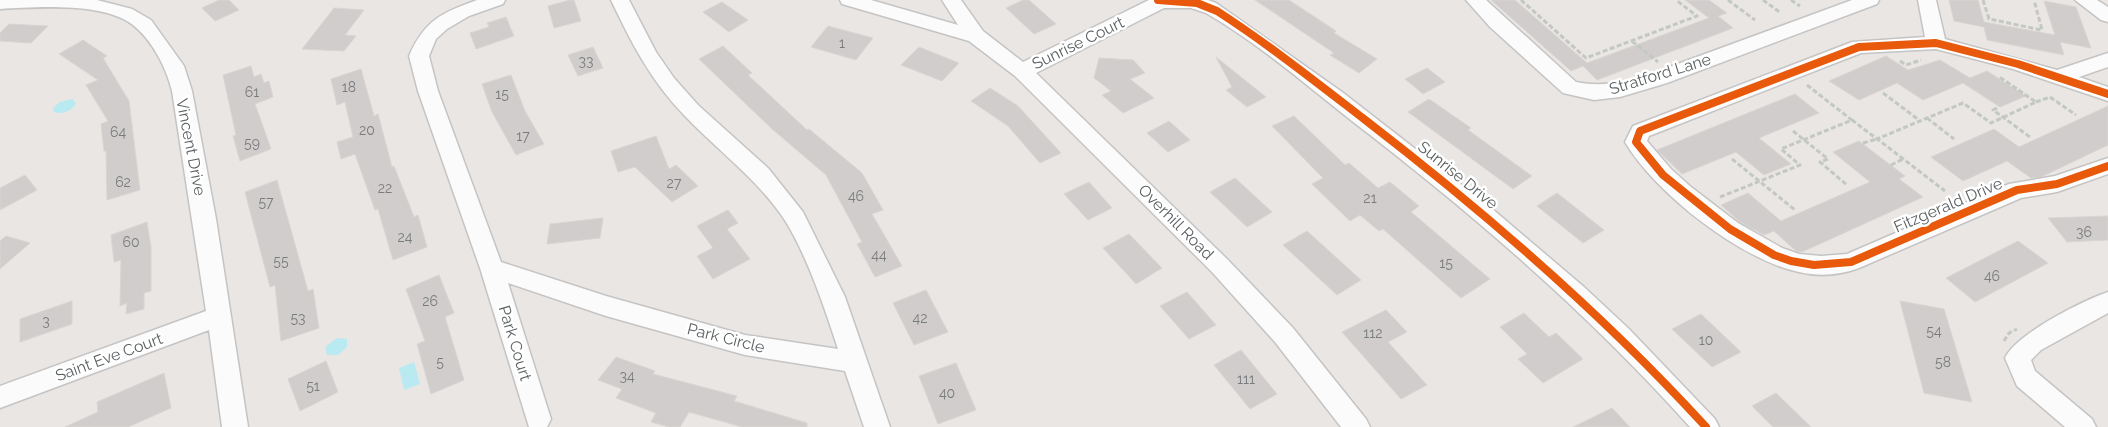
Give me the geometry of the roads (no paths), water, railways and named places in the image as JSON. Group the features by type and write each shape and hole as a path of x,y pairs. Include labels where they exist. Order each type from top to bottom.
{"street":[{"path":"492,268 428,91 419,56 428,36 440,25 462,12 496,0"},
{"path":"620,0 647,54 667,83 690,110 760,174 795,218 833,297 877,427"},
{"path":"849,0 976,36"},
{"path":"951,0 976,36"},
{"name":"Stratford Lane","path":"1475,0 1570,88 1594,93 1620,90 1660,78 1870,0"},
{"path":"1927,0 1930,51 2018,64 2108,94"},
{"path":"2084,0 2108,16"},
{"name":"Vincent Drive","path":"0,3 100,1 139,20 156,39 176,72 199,182 235,427"},
{"name":"Sunrise Court","path":"1022,71 1160,1"},
{"name":"Sunrise Drive","path":"1160,1 1196,2 1210,7 1269,48 1419,161 1510,234 1596,311 1659,373 1706,427"},
{"name":"Overhill Road","path":"976,36 1022,71 1220,266 1284,335 1357,427"},
{"name":"Fitzgerald Drive","path":"1930,51 1859,47 1640,131 1636,142 1642,152 1680,189 1758,247 1791,262 1830,267 1851,262 2018,190 2057,184 2108,166"},
{"path":"2057,77 2108,60"},
{"name":"Park Circle","path":"492,268 606,306 746,345 855,362"},
{"name":"Park Court","path":"492,268 538,419"},
{"path":"2083,427 2026,378 2017,358 2032,343 2108,302"},
{"name":"Saint Eve Court","path":"0,397 218,317"}],"water":[{"path":"72,99 76,103 69,110 63,113 54,112 53,108 60,102"},
{"path":"337,338 347,339 347,347 338,355 327,355 325,347"},
{"path":"414,362 420,384 404,390 399,368"}]}
